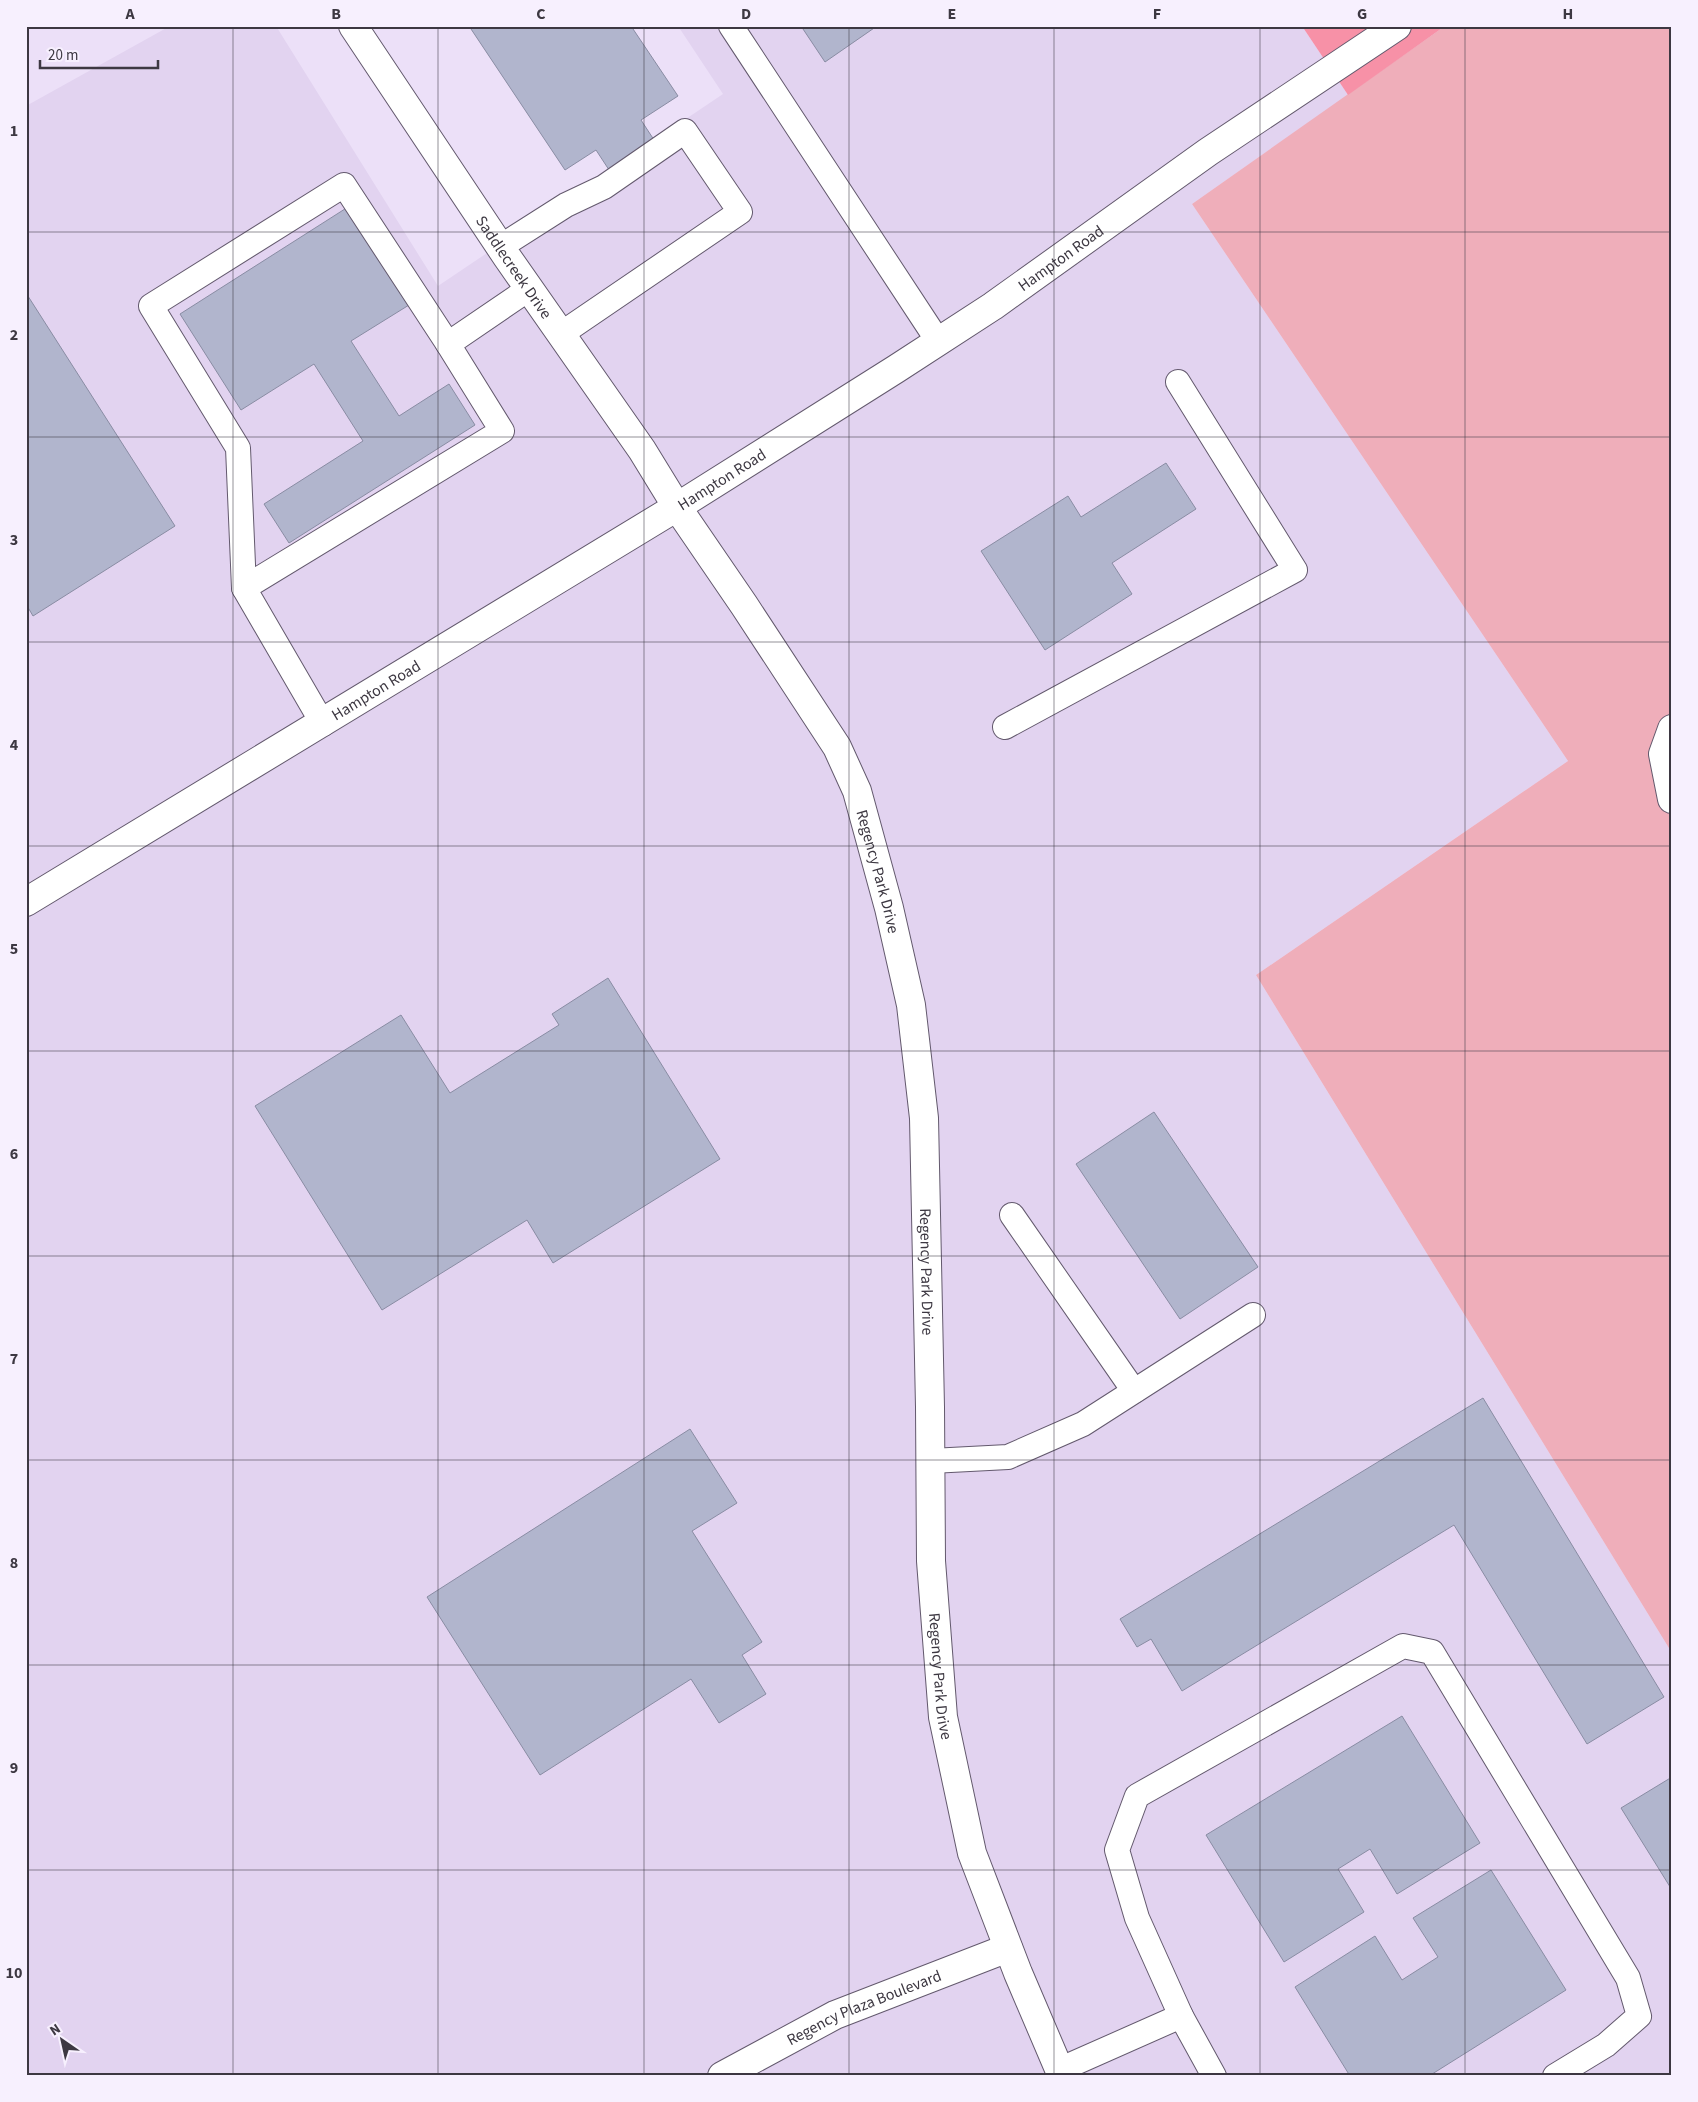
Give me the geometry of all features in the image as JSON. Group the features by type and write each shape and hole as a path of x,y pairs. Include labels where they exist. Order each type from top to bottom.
{"street":[{"name":"Saddlecreek Drive","path":"353,26 500,247 642,450 677,507"},
{"name":"Hampton Road","path":"26,902 323,724 677,507 938,342 993,306 1380,31"},
{"name":"Regency Park Drive","path":"677,507 837,747 857,791 889,908 911,1005 924,1118 931,1461 931,1561 943,1718 972,1853 1008,1948 1060,2073"},
{"path":"1672,729 1664,754 1672,800"},
{"name":"Regency Plaza Boulevard","path":"729,2074 835,2015 1008,1948"}],"lane":[{"path":"731,26 938,342"},
{"path":"500,247 566,205 604,187 686,131 740,212 561,334"},
{"path":"244,588 502,431 448,344 344,185 151,306 238,448 244,588 323,724"},
{"path":"448,344 530,288"},
{"path":"1005,727 1295,570 1178,382"},
{"path":"1012,1215 1134,1391"},
{"path":"931,1461 1008,1457 1084,1424 1253,1315"},
{"path":"1214,2076 1181,2016 1137,1918 1117,1850 1137,1796 1403,1646 1432,1652 1628,1978 1639,2016 1606,2045 1555,2076"},
{"path":"1060,2073 1181,2016"}],"shaded area":[{"path":"170,26 276,26 438,286 723,94 678,26 1302,26 1348,95 1192,204 1568,761 1256,975 1672,1653 1672,2076 26,2076 26,106"},
{"path":"1302,26 1445,26 1348,95"},
{"path":"1445,26 1672,26 1672,1653 1256,975 1568,761 1192,204"}],"building":[{"path":"469,26 631,26 678,96 641,120 658,146 613,176 596,150 565,170"},
{"path":"801,26 877,26 825,62"},
{"path":"348,207 409,305 351,341 399,416 449,384 475,425 289,543 264,504 363,441 314,364 241,410 180,314"},
{"path":"26,293 175,526 33,616 26,604"},
{"path":"1166,463 1196,509 1112,563 1132,594 1045,650 981,551 1068,496 1081,517"},
{"path":"608,978 720,1159 553,1263 527,1220 382,1310 255,1106 401,1015 450,1093 559,1025 552,1014"},
{"path":"1154,1112 1258,1267 1180,1319 1076,1164"},
{"path":"1483,1398 1664,1697 1587,1744 1454,1525 1182,1691 1151,1639 1137,1647 1120,1619"},
{"path":"690,1429 737,1503 692,1531 762,1642 742,1655 766,1694 719,1723 691,1679 540,1775 427,1597"},
{"path":"1402,1716 1480,1843 1397,1894 1370,1849 1338,1869 1364,1912 1284,1962 1206,1835"},
{"path":"1672,1777 1672,1890 1621,1808"},
{"path":"1491,1870 1566,1990 1429,2076 1350,2076 1295,1987 1375,1936 1402,1980 1438,1957 1413,1918"}]}
